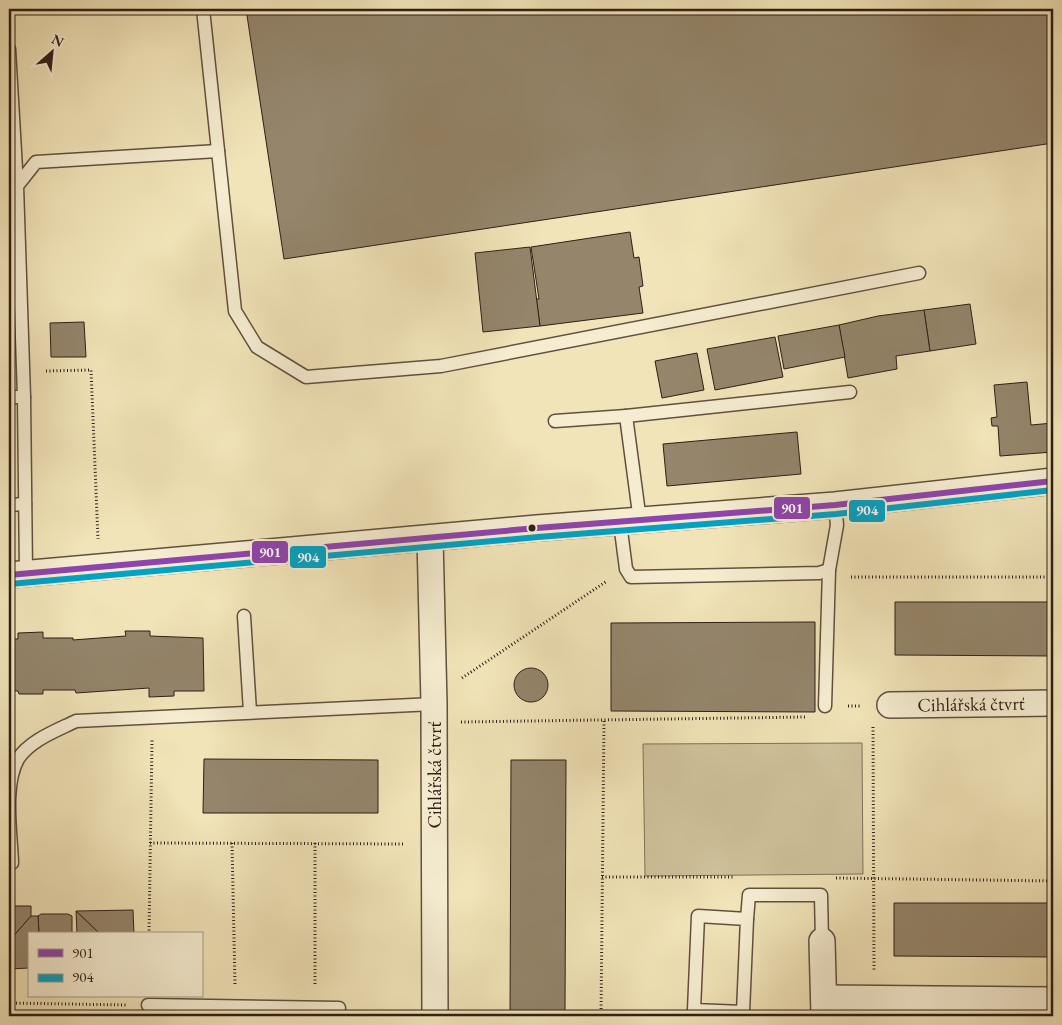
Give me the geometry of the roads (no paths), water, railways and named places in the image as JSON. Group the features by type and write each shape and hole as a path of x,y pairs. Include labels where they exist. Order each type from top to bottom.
{"street":[{"path":"18,574 537,528 835,505 1053,481"},
{"name":"Cihlářská čtvrť","path":"430,538 435,1014"},
{"name":"Cihlářská čtvrť","path":"881,705 1053,703"},
{"path":"822,941 824,1007 874,999 1053,1000"}],"lane":[{"path":"203,9 235,311 257,347 306,377 441,366 920,273"},
{"path":"9,48 17,186 24,372 25,504 18,574"},
{"path":"17,186 36,162 218,151"},
{"path":"555,422 850,392"},
{"path":"9,396 24,397"},
{"path":"626,416 630,522 626,569 631,577 829,574"},
{"path":"9,504 25,504"},
{"path":"825,706 829,574 837,525 835,505"},
{"path":"244,616 250,712"},
{"path":"12,863 10,784 18,758 36,742 76,721 250,712 433,713"},
{"path":"747,919 698,916 694,1010 742,1012 747,919 748,895 821,895 822,941"},
{"path":"148,1005 339,1008"}]}
